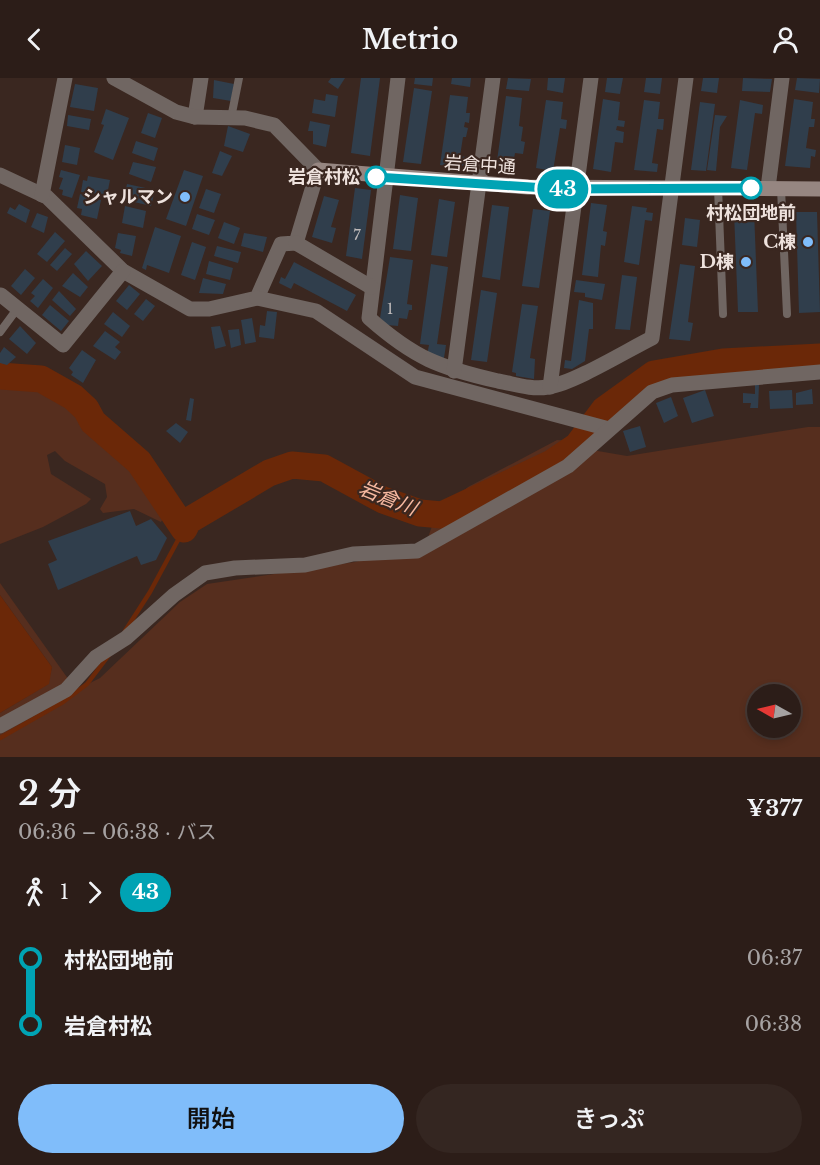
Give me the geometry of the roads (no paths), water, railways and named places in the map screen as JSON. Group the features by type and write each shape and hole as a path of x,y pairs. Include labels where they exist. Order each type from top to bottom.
{"street":[{"path":"42,195 65,78"},
{"path":"195,117 201,78"},
{"path":"398,78 369,318 408,350 426,361 454,371 535,389 550,387 652,338 686,78"},
{"path":"454,371 493,78"},
{"path":"550,387 591,78"},
{"path":"774,189 782,78"},
{"path":"119,79 176,112 195,117 245,118 274,125 318,170 296,243"},
{"name":"岩倉中通","path":"318,170 480,185 577,189 820,189"},
{"path":"0,175 42,195 123,271 190,309 209,309 257,298 316,311 415,377 609,429"},
{"path":"257,298 281,244 296,243 371,287"},
{"path":"1,295 63,345 123,271"},
{"path":"0,726 66,690 96,657 126,638 174,595 205,573 235,568 305,565 353,554 417,551 568,466 652,393 672,385 820,372"}],"lane":[{"path":"231,118 239,78"},
{"path":"718,188 723,314"},
{"path":"774,189 787,314"},
{"path":"0,332 18,309"}],"waterway":[{"name":"岩倉川","path":"0,376 41,379 73,397 86,409 93,422 139,462 184,529 188,521 269,473 292,465 324,468 383,500 420,513 442,515 552,463 577,446 604,410 654,374 723,362 820,357"},
{"path":"125,631 150,592 184,529"},
{"path":"0,738 63,702 87,684 109,655"}],"place":[{"name":"岩倉村松","path":"376,177"},
{"name":"村松団地前","path":"751,188"},
{"name":"シャルマン","path":"185,197"},
{"name":"C棟","path":"808,242"},
{"name":"D棟","path":"746,262"}]}
